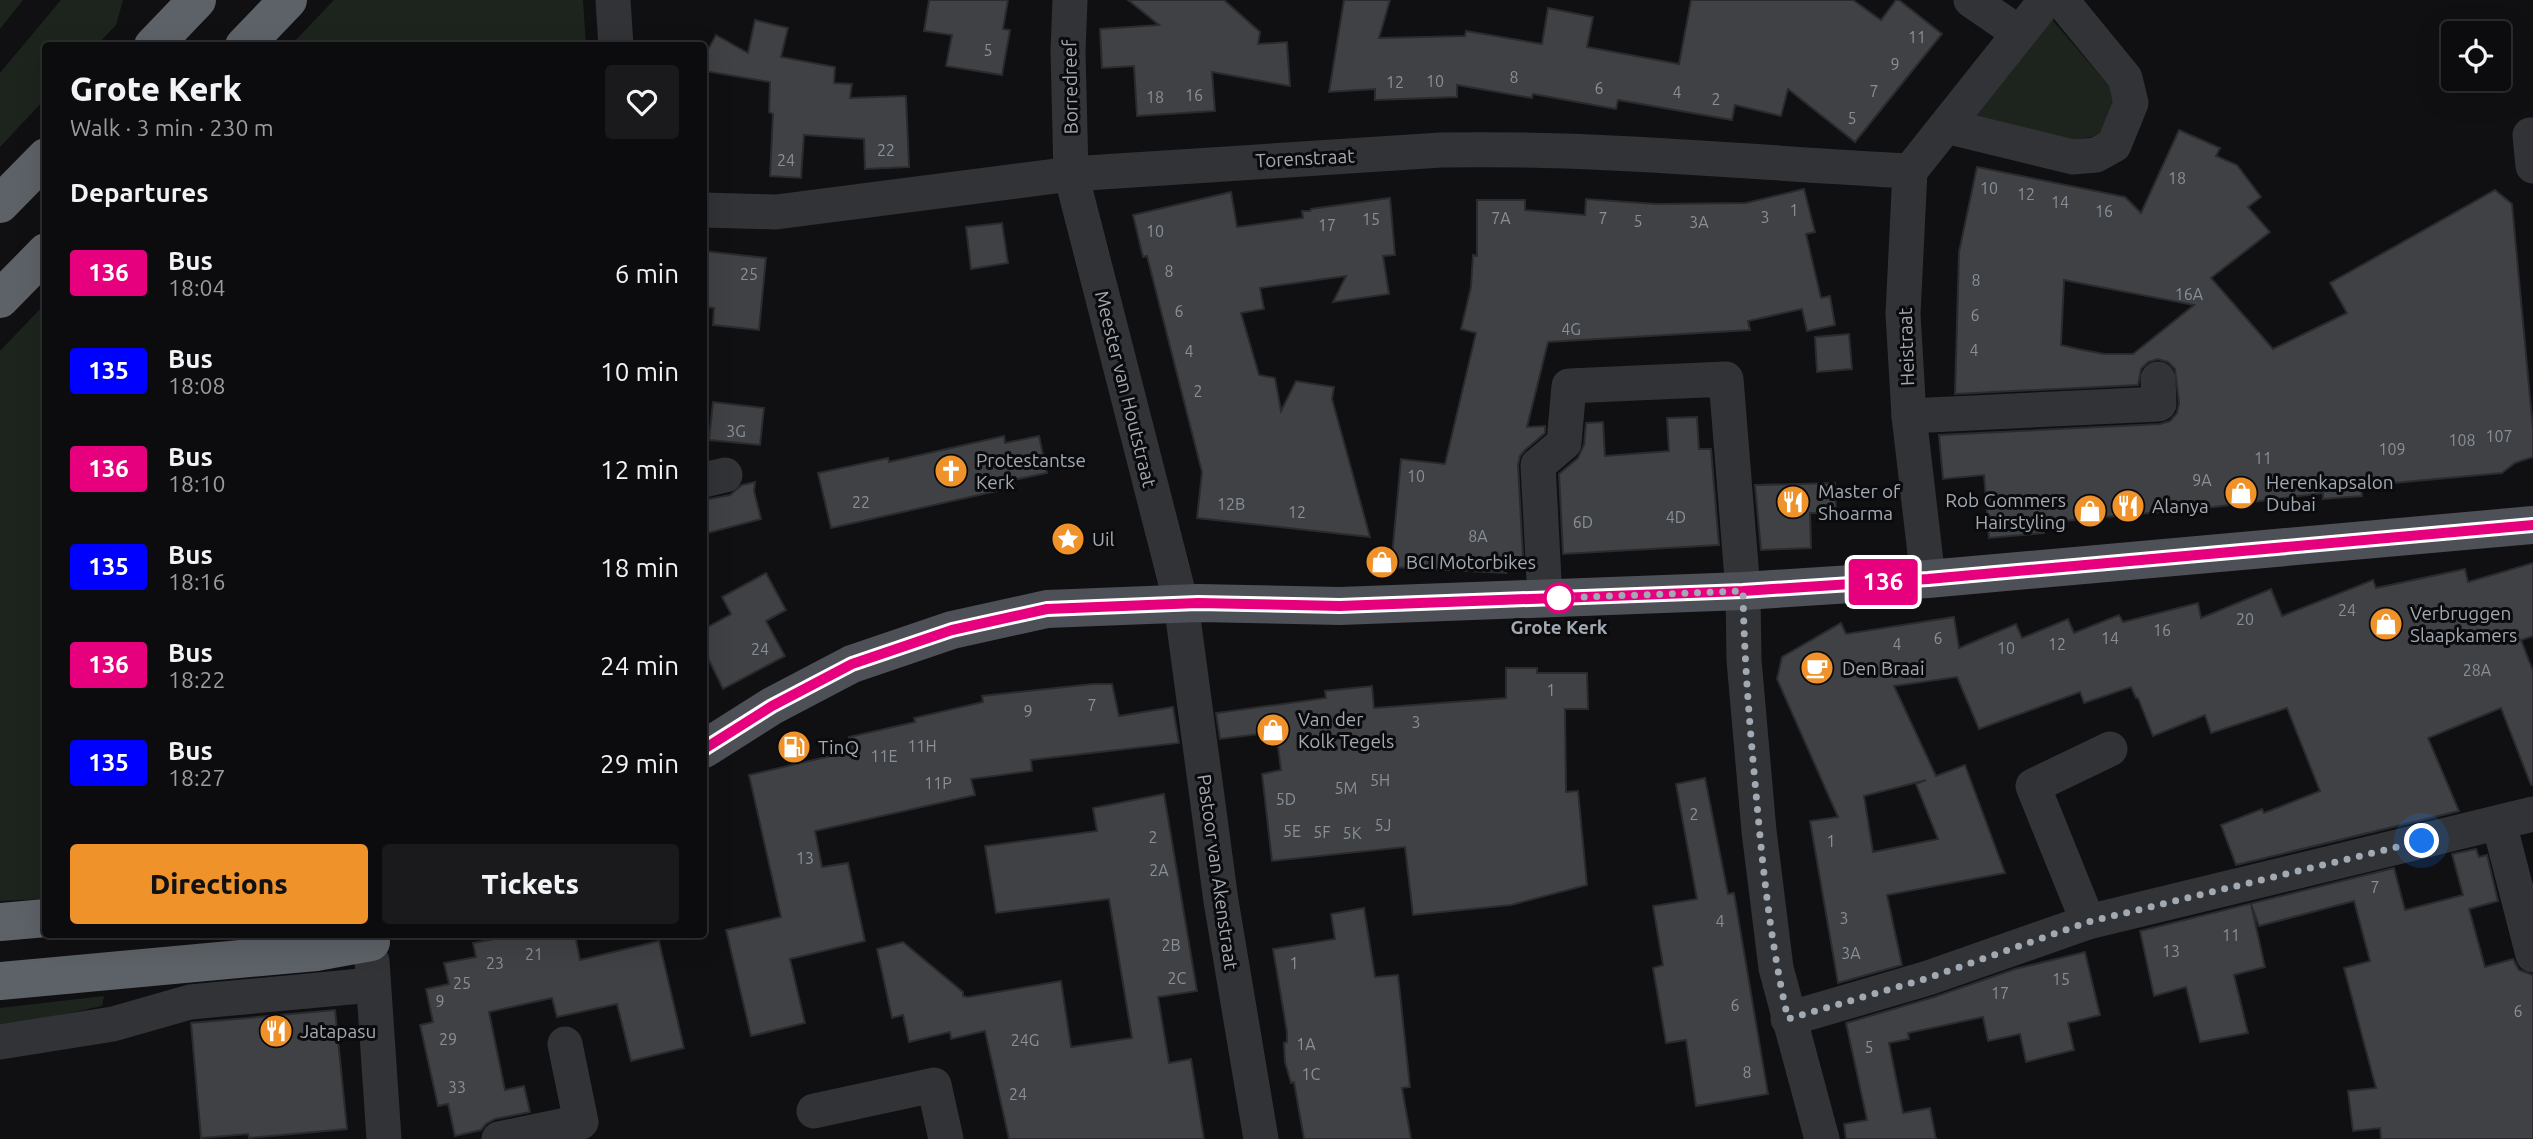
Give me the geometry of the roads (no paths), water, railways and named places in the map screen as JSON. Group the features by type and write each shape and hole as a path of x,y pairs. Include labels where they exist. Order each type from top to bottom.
{"highway":[{"path":"157,42 197,0"},
{"path":"248,42 288,0"},
{"path":"0,204 42,161"},
{"path":"0,299 42,256"},
{"path":"0,922 42,918"},
{"path":"0,981 316,952 373,938"}],"main road":[{"path":"707,747 772,706 852,664 952,630 1047,609 1181,603 1340,606 1743,591 1928,579 2533,525"}],"street":[{"path":"613,0 616,42"},
{"name":"Borredreef","path":"1070,0 1068,51 1071,174"},
{"path":"1972,0 2019,33"},
{"path":"1910,171 2046,0"},
{"path":"1946,126 2074,157 2096,155 2114,145 2131,103 2125,78 2061,0"},
{"name":"Torenstraat","path":"707,210 776,212 1071,174 1295,158 1492,149 1655,155 1910,171"},
{"name":"Heistraat","path":"1910,171 1903,314 1909,416 1928,579"},
{"name":"Meester van Houtstraat","path":"1071,174 1181,603"},
{"path":"1545,599 1538,466 1564,443 1569,386 1726,379 1743,591 1744,660 1759,831 1776,968 1822,1139"},
{"path":"1909,416 2159,404 2158,379"},
{"name":"Pastoor van Akenstraat","path":"1181,603 1221,901 1261,1139"},
{"path":"2088,922 2033,786 2109,749"},
{"path":"1788,1019 1928,978 2088,922 2533,814"},
{"path":"2499,823 2533,955"},
{"path":"377,938 372,985 384,1139"},
{"path":"0,1042 113,1024 190,1002 372,985"},
{"path":"499,1139 581,1122 565,1044"},
{"path":"814,1111 934,1085 946,1139"}],"place":[{"name":"Protestantse Kerk","path":"951,471"},
{"name":"Herenkapsalon Dubai","path":"2241,493"},
{"name":"Master of Shoarma","path":"1793,502"},
{"name":"Alanya","path":"2128,506"},
{"name":"Rob Gommers Hairstyling","path":"2090,511"},
{"name":"Uil","path":"1068,539"},
{"name":"BCI Motorbikes","path":"1382,562"},
{"name":"Grote Kerk","path":"1559,598"},
{"name":"Verbruggen Slaapkamers","path":"2386,624"},
{"name":"Den Braai","path":"1817,668"},
{"name":"Van der Kolk Tegels","path":"1273,730"},
{"name":"TinQ","path":"794,747"},
{"name":"Jatapasu","path":"276,1031"}]}
